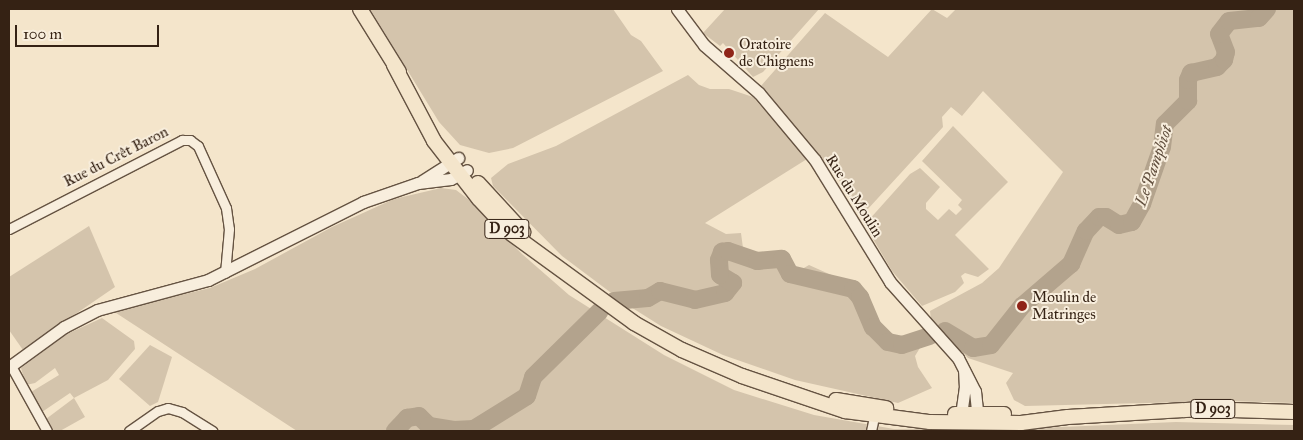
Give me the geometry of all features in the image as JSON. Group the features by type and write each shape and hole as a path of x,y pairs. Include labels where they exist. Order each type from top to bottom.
{"main road":[{"name":"D 903","path":"360,9 454,161 564,274 619,313 670,343 742,376 837,409 1021,423 1068,416 1202,409 1294,412"}],"street":[{"name":"Rue du Moulin","path":"677,9 708,50 754,88 799,139 832,184 890,282 952,349 975,391 978,419"},
{"name":"Rue du Crêt Baron","path":"9,229 182,140 190,140 198,146 226,208 229,229 226,273"},
{"path":"48,431 10,367 64,327 97,310 226,273 354,206 418,183 454,161"},
{"path":"418,183 445,181 463,172"},
{"path":"960,419 965,388 963,367"},
{"path":"129,431 153,413 168,408 182,412 213,431"},
{"path":"871,431 875,411"}],"shaded area":[{"path":"370,9 613,9 631,35 641,41 663,71 513,148 489,153 460,145 439,122"},
{"path":"725,9 819,9 763,72 753,77 723,43 720,46 703,33"},
{"path":"932,9 947,18 956,9 1294,9 1294,403 1227,401 1025,406 1014,400 1006,383 1013,373 968,358 931,319 930,311 982,283 999,268 1063,172 983,91 962,116 951,107 942,117 943,127 867,210 855,207 836,175 761,86 825,13 888,57"},
{"path":"688,75 699,85 710,89 729,89 753,97 807,159 705,223 726,234 741,233 743,248 759,257 772,251 784,254 797,272 809,265 858,287 865,298 869,314 886,333 906,338 928,332 932,337 923,343 915,356 918,367 932,388 898,403 795,380 723,355 661,326 626,304 562,256 493,186 491,178 508,164 556,146"},
{"path":"953,126 1008,182 955,235 989,269 978,277 965,273 961,276 964,283 955,292 922,306 892,271 866,227 867,222 910,174 920,168 940,187 926,203 926,209 938,220 949,209 956,215 962,209 958,205 962,200 922,161"},
{"path":"441,188 456,190 468,199 522,254 569,295 664,355 734,390 814,415 894,429 1039,428 1176,422 1294,425 1294,431 297,431 113,311 210,288 255,269 332,227 394,199"},
{"path":"89,226 115,287 23,350 9,330 9,277"},
{"path":"102,318 134,341 135,349 108,380 74,398 70,393 42,412 31,392 59,375 55,368 35,383 26,385 21,368 65,335"},
{"path":"150,345 172,357 158,402 150,406 119,379"},
{"path":"74,398 85,417 60,431 53,431 46,419"}],"waterway":[{"name":"Le Pamphiot","path":"945,331 973,348 991,345 1022,306 1071,264 1086,231 1099,217 1106,217 1119,225 1132,222 1142,204 1162,147 1165,124 1188,101 1188,80 1191,73 1217,67 1224,60 1226,52 1219,34 1229,21 1259,18 1267,9"},
{"name":"Le Pamphiot","path":"614,301 648,298 660,291 695,300 725,293 733,283 720,275 719,260 722,252 728,251 757,261 782,259 790,274 853,289 860,297 873,327 888,342 902,345 930,336"},
{"name":"Le Pamphiot","path":"395,431 407,418 419,416 429,426 454,430 474,429 527,396 533,377 600,311"}],"place":[{"name":"Oratoire de Chignens","path":"729,53"},
{"name":"Moulin de Matringes","path":"1022,306"}]}
